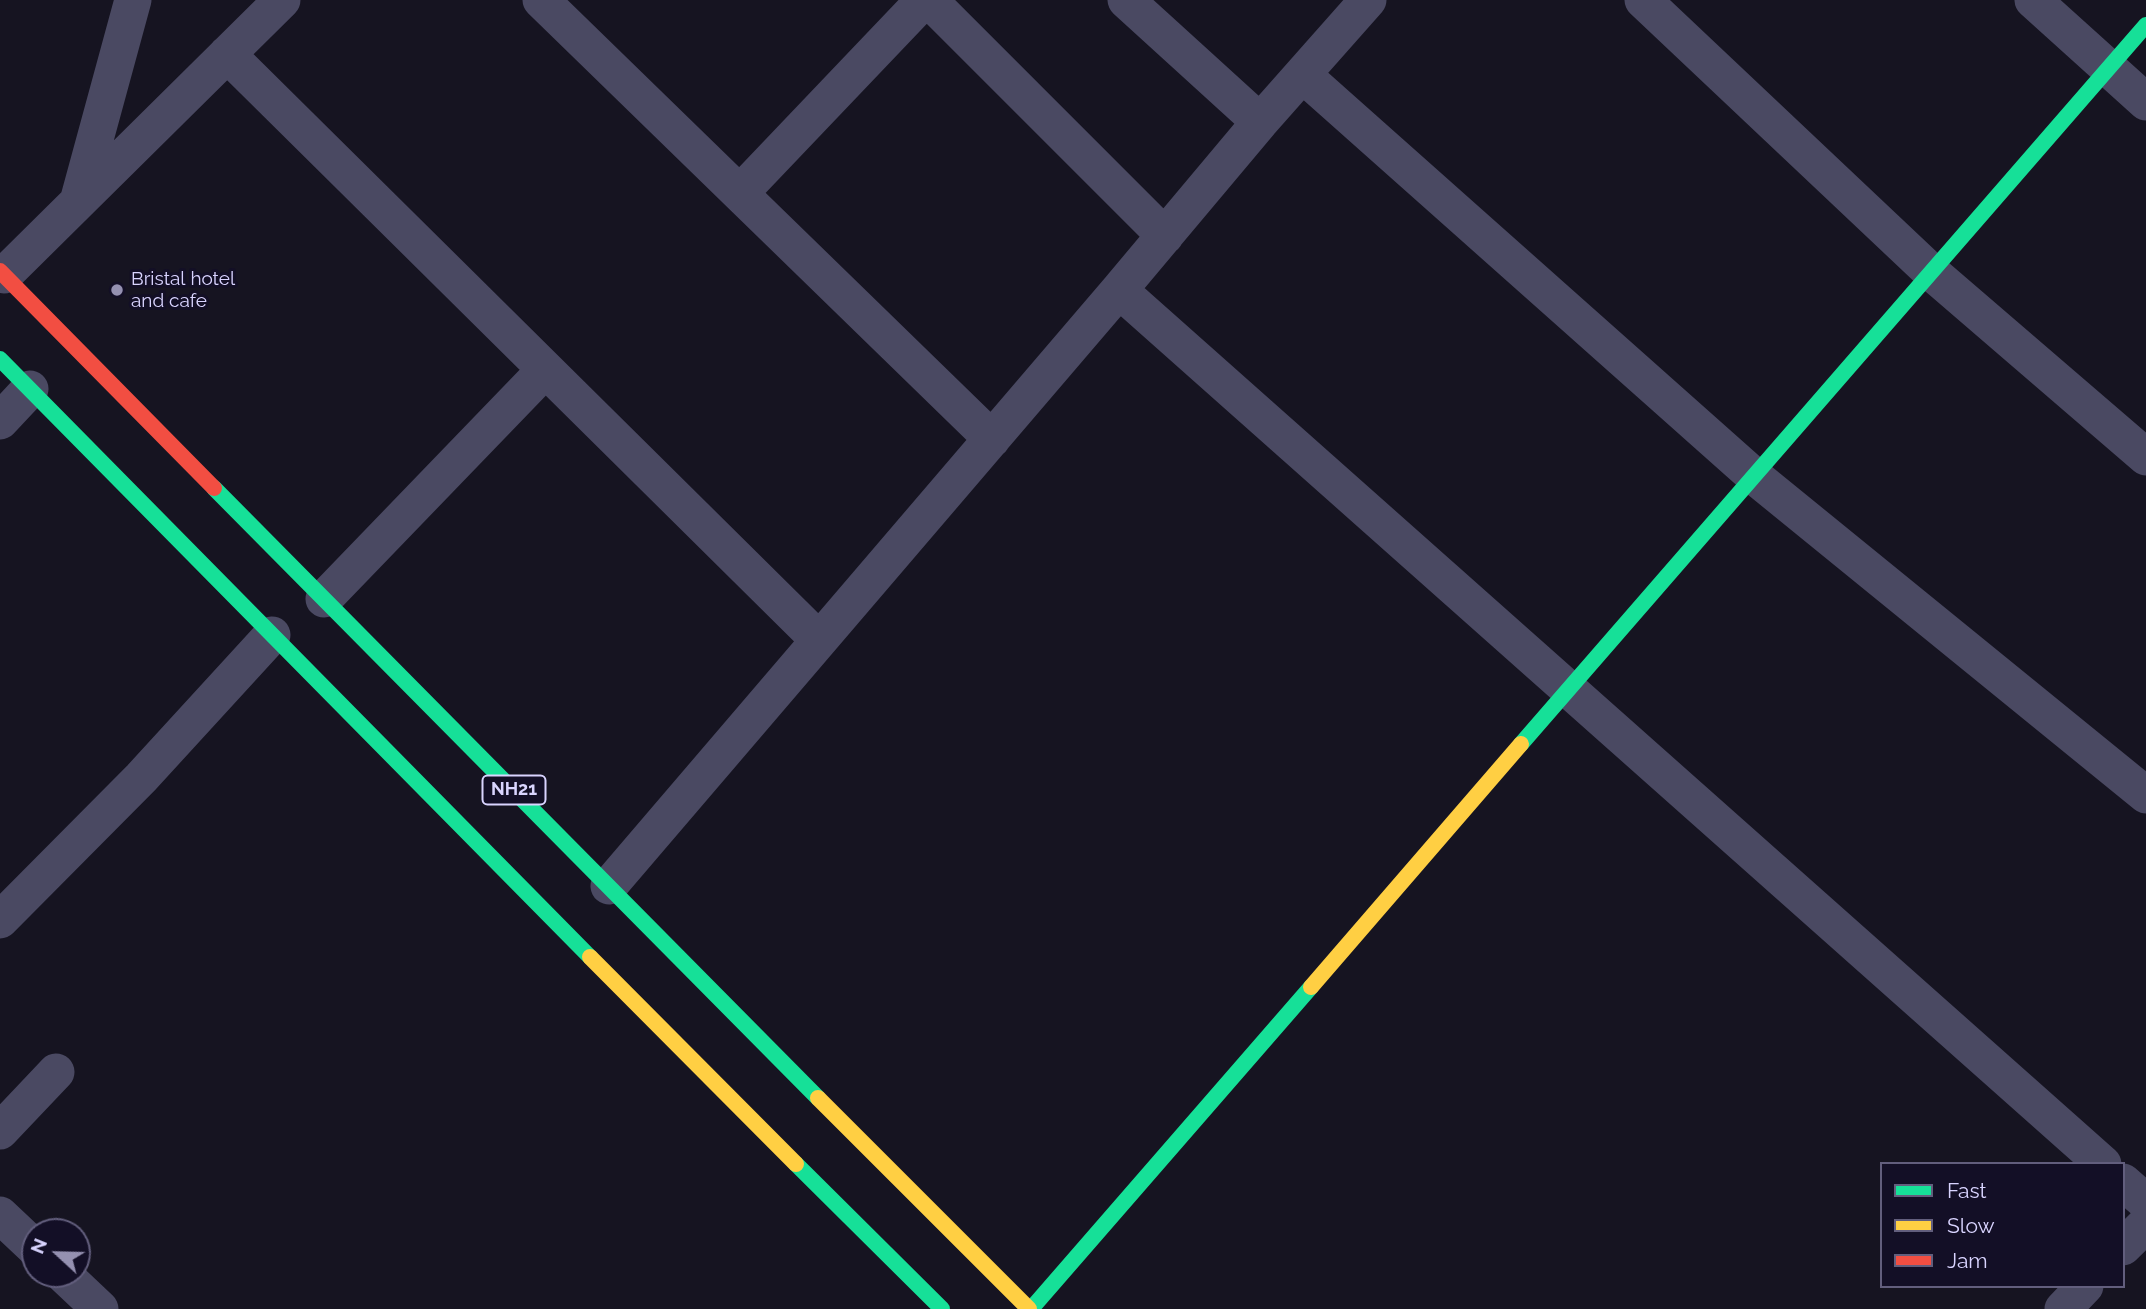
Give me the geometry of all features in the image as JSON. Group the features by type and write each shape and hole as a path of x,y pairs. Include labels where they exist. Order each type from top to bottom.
{"main road":[{"path":"1030,1309 2146,25"},
{"name":"NH21","path":"2,273 1030,1309"},
{"path":"0,359 942,1309"}],"street":[{"path":"79,200 133,0"},
{"path":"2,273 282,0"},
{"path":"541,0 992,439"},
{"path":"740,193 927,0 1165,236"},
{"path":"1126,0 1260,122"},
{"path":"609,886 1260,122 1368,0"},
{"path":"1643,0 1930,271 2146,457"},
{"path":"2034,0 2146,102"},
{"path":"227,54 819,640"},
{"path":"1303,75 1754,476 2146,795"},
{"path":"1119,290 2101,1162"},
{"path":"324,599 545,370"},
{"path":"0,421 30,389"},
{"path":"0,920 141,778 272,635"},
{"path":"0,1131 56,1072"},
{"path":"2125,1184 2146,1202"},
{"path":"0,1215 21,1235"},
{"path":"2125,1245 2146,1224"},
{"path":"78,1288 100,1309"},
{"path":"2063,1309 2083,1288"}],"traffic: fast":[{"path":"1521,744 2146,25"},
{"path":"0,359 590,957"},
{"path":"214,488 818,1098"},
{"path":"1031,1309 1311,987"},
{"path":"796,1164 942,1309"}],"traffic: slow":[{"path":"1311,987 1521,744"},
{"path":"590,957 796,1164"},
{"path":"818,1098 1029,1309"}],"traffic: jam":[{"path":"0,271 214,488"}],"place":[{"name":"Bristal hotel and cafe","path":"117,290"}]}
